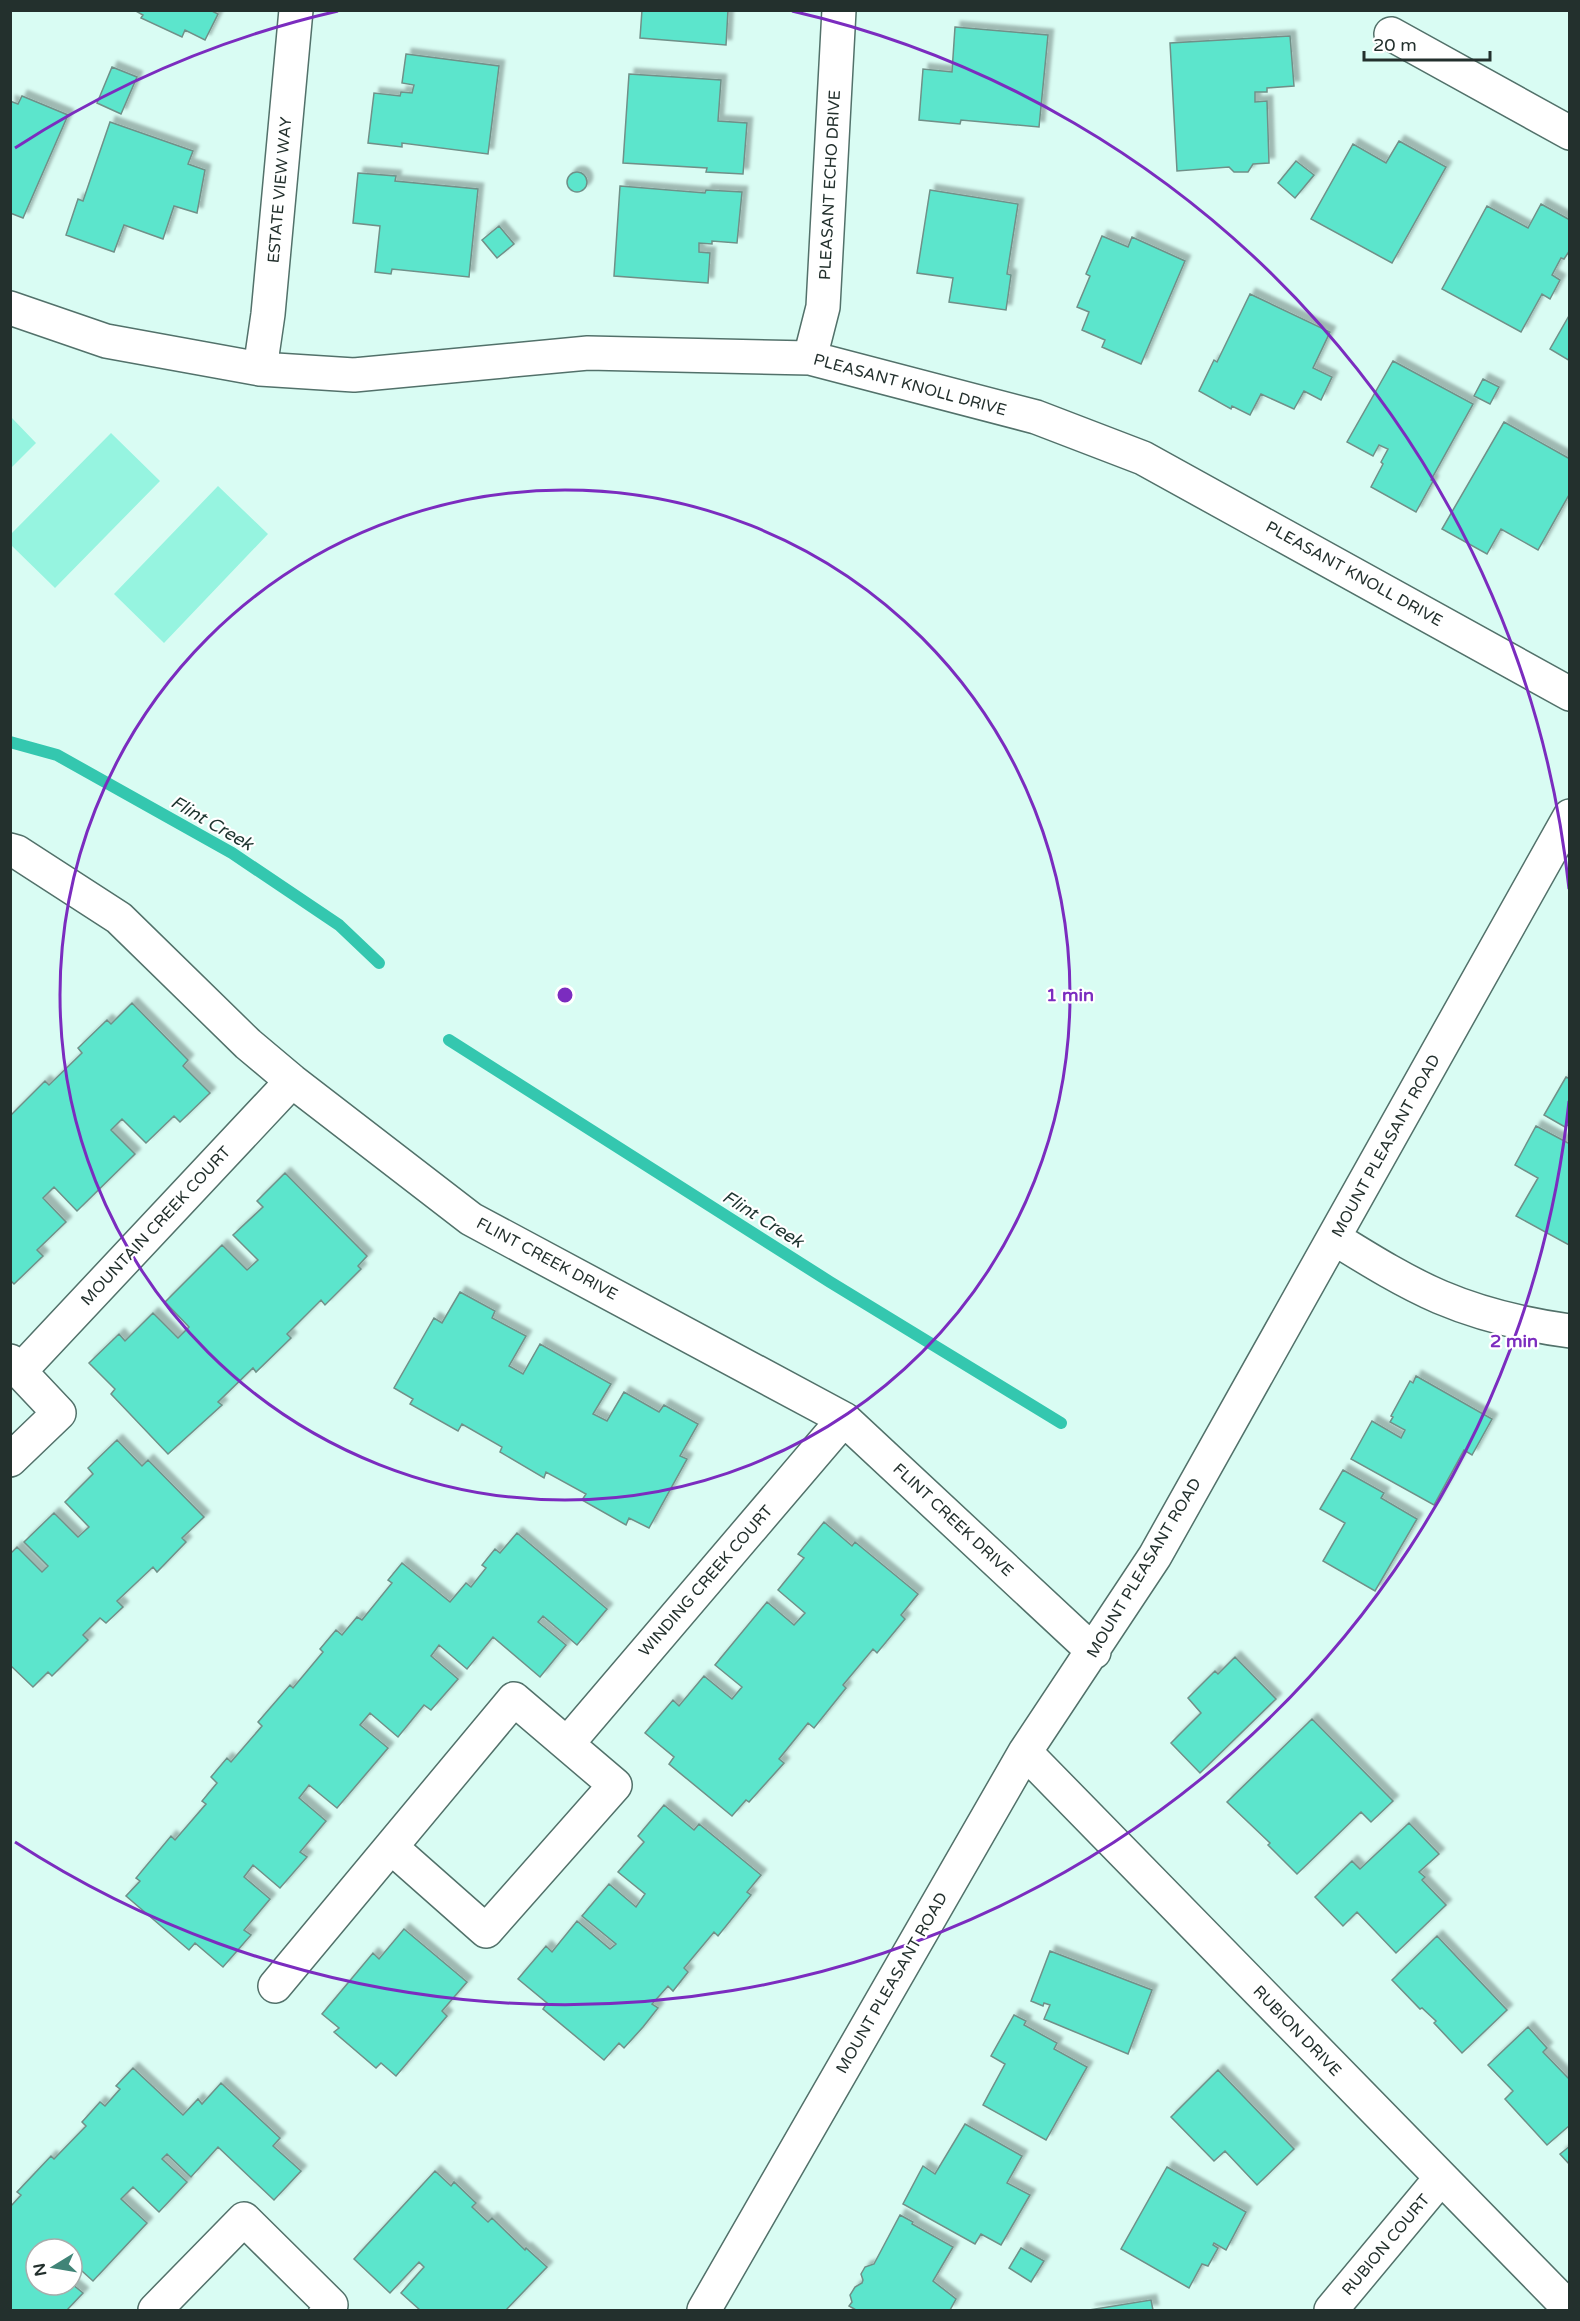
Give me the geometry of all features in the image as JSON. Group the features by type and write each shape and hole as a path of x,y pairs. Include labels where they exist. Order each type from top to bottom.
{"street":[{"name":"ESTATE VIEW WAY","path":"260,369 268,314 296,10"},
{"name":"PLEASANT ECHO DRIVE","path":"810,358 823,307 839,10"},
{"path":"1391,34 1569,133"},
{"name":"PLEASANT KNOLL DRIVE","path":"10,308 106,341 260,369 354,375 588,353 810,358 1036,417 1143,458 1569,694"},
{"name":"MOUNT PLEASANT ROAD","path":"704,2310 1025,1752 1094,1652 1155,1556 1569,816"},
{"name":"FLINT CREEK DRIVE","path":"10,850 17,852 119,918 248,1044 292,1081 471,1219 844,1419 1094,1652"},
{"name":"MOUNTAIN CREEK COURT","path":"10,1460 59,1413 15,1366 292,1081"},
{"path":"1334,1238 1381,1268 1440,1298 1526,1325 1569,1331"},
{"name":"WINDING CREEK COURT","path":"567,1744 844,1419"},
{"path":"276,1986 391,1847 514,1699 615,1785 486,1931 391,1847"},
{"name":"RUBION DRIVE","path":"1025,1752 1569,2309"},
{"name":"RUBION COURT","path":"1331,2310 1440,2179"},
{"path":"155,2310 244,2219 331,2305 326,2310"}],"green space":[{"path":"11,417 36,443 11,468"},
{"path":"111,433 160,481 55,588 11,545 11,534"},
{"path":"218,486 268,534 164,643 114,594"}],"building":[{"path":"134,10 210,10 218,14 205,40 185,30 182,37 141,18 143,15"},
{"path":"642,10 728,10 726,45 640,38"},
{"path":"955,27 1048,35 1039,127 961,120 960,124 919,120 923,69 952,72"},
{"path":"1290,36 1294,86 1267,88 1267,92 1255,92 1255,102 1267,101 1269,163 1253,164 1248,172 1234,172 1229,167 1177,171 1170,43"},
{"path":"406,54 499,66 488,154 402,143 402,147 368,143 374,93 400,96 401,92 412,93 414,85 402,83"},
{"path":"112,67 137,77 121,114 97,103"},
{"path":"629,74 721,80 718,121 747,123 743,174 706,172 707,168 623,163"},
{"path":"22,96 68,115 23,218 10,213 10,101 18,104"},
{"path":"110,122 193,151 188,164 205,170 197,213 174,206 163,239 124,225 114,252 66,235 78,199 83,201"},
{"path":"1399,141 1446,167 1392,263 1311,219 1353,144 1386,163"},
{"path":"1296,161 1314,175 1295,198 1278,183"},
{"path":"573,172 581,172 587,178 587,186 581,192 573,192 567,186 567,178"},
{"path":"358,173 396,176 395,181 478,189 469,277 392,269 391,274 375,272 380,226 353,223"},
{"path":"620,186 705,193 706,190 742,192 737,243 712,241 712,244 699,243 699,252 710,253 708,283 614,276"},
{"path":"930,190 1018,204 1007,274 1011,275 1006,310 949,302 953,278 917,273"},
{"path":"1541,204 1570,220 1570,250 1564,259 1561,258 1552,275 1560,280 1550,299 1542,294 1521,332 1442,289 1487,206 1528,228"},
{"path":"499,226 514,244 497,258 482,240"},
{"path":"1102,236 1128,247 1132,237 1185,261 1141,364 1102,347 1105,340 1082,330 1089,312 1077,307 1090,276 1086,274"},
{"path":"1250,294 1330,332 1313,368 1332,377 1321,400 1304,391 1294,409 1261,394 1250,415 1232,406 1231,409 1199,391 1214,360 1217,362"},
{"path":"1570,314 1570,361 1550,349"},
{"path":"1393,361 1473,404 1416,512 1371,487 1388,449 1379,445 1373,456 1347,442"},
{"path":"1483,379 1499,387 1490,404 1474,396"},
{"path":"1504,422 1570,459 1570,493 1538,550 1501,529 1487,554 1442,529"},
{"path":"132,1003 188,1060 183,1066 210,1093 180,1122 174,1116 146,1143 122,1119 111,1130 135,1154 77,1211 54,1187 43,1198 66,1222 37,1250 43,1256 14,1284 10,1280 10,1116 45,1081 49,1085 82,1053 78,1048 107,1020 111,1024"},
{"path":"1566,1077 1570,1079 1570,1127 1567,1125 1565,1127 1544,1115"},
{"path":"1536,1126 1570,1144 1569,1245 1516,1216 1538,1178 1515,1165"},
{"path":"285,1173 367,1256 358,1266 361,1269 325,1305 321,1300 287,1334 291,1338 256,1372 253,1368 218,1402 222,1405 168,1454 111,1394 115,1389 89,1363 119,1334 125,1341 153,1313 178,1338 189,1327 165,1302 222,1245 247,1270 258,1260 233,1235 263,1207 257,1201"},
{"path":"460,1292 495,1311 492,1318 526,1336 509,1366 523,1374 540,1344 611,1384 593,1414 607,1421 624,1392 659,1412 664,1405 698,1424 680,1456 687,1459 649,1528 629,1518 626,1525 582,1500 586,1494 546,1472 544,1478 500,1452 502,1447 462,1424 458,1431 410,1404 413,1399 394,1388 434,1318 442,1323"},
{"path":"1416,1376 1492,1419 1472,1455 1464,1450 1434,1505 1351,1459 1372,1421 1401,1438 1405,1430 1390,1422 1393,1417 1391,1416 1410,1381 1413,1383"},
{"path":"117,1440 142,1466 148,1460 204,1517 182,1538 186,1542 157,1572 153,1567 117,1601 123,1607 106,1623 100,1618 83,1635 88,1640 52,1676 48,1672 33,1687 10,1665 10,1554 17,1547 42,1572 48,1566 24,1542 54,1513 78,1537 89,1527 65,1502 93,1474 88,1468"},
{"path":"1343,1470 1384,1493 1381,1498 1417,1519 1375,1591 1323,1561 1345,1523 1320,1509"},
{"path":"824,1522 852,1546 855,1542 918,1594 901,1615 905,1619 877,1653 873,1649 843,1685 846,1688 814,1728 808,1723 779,1759 784,1763 749,1802 746,1800 732,1816 669,1764 674,1757 645,1733 673,1700 679,1706 704,1676 732,1699 742,1687 715,1665 767,1602 794,1625 805,1613 778,1590 804,1558 798,1554"},
{"path":"517,1533 607,1609 577,1645 543,1616 538,1622 566,1645 540,1677 493,1637 467,1669 439,1645 431,1656 458,1679 431,1710 424,1705 398,1737 370,1713 360,1725 388,1748 337,1808 309,1785 299,1798 326,1821 300,1852 307,1857 280,1888 253,1865 244,1877 270,1899 244,1930 251,1935 223,1967 195,1943 189,1950 126,1896 140,1881 136,1878 171,1836 175,1840 206,1804 202,1801 217,1783 211,1777 227,1758 231,1762 262,1726 258,1722 290,1685 293,1688 323,1652 320,1649 336,1630 342,1635 357,1617 362,1620 392,1583 388,1580 402,1563 450,1602 466,1583 471,1587 486,1568 482,1565 495,1549 500,1553"},
{"path":"1235,1657 1276,1699 1200,1773 1171,1743 1201,1713 1188,1698 1215,1671 1218,1674"},
{"path":"1312,1719 1393,1801 1371,1822 1361,1812 1297,1874 1268,1845 1270,1843 1227,1802"},
{"path":"664,1805 694,1830 699,1824 761,1875 747,1892 751,1895 718,1936 714,1932 684,1968 688,1972 673,1991 668,1986 652,2004 658,2008 643,2027 624,2048 619,2043 604,2060 543,2009 547,2003 518,1979 546,1946 552,1952 577,1921 610,1949 616,1944 582,1916 609,1884 636,1907 645,1894 618,1872 644,1842 638,1836"},
{"path":"1409,1823 1439,1854 1419,1872 1425,1877 1422,1880 1446,1905 1396,1953 1357,1912 1343,1926 1315,1897 1352,1861 1360,1869"},
{"path":"404,1929 467,1982 442,2011 447,2016 396,2076 381,2063 376,2068 334,2032 339,2028 322,2014 373,1953 379,1959"},
{"path":"1437,1936 1507,2010 1462,2053 1434,2023 1436,2021 1422,2008 1420,2009 1392,1980"},
{"path":"1050,1951 1152,1990 1128,2054 1044,2019 1050,2005 1044,2003 1043,2006 1031,2001"},
{"path":"1014,2015 1026,2021 1024,2025 1057,2043 1054,2049 1087,2067 1046,2140 983,2105 1005,2064 991,2056"},
{"path":"1528,2027 1547,2048 1543,2052 1570,2080 1570,2125 1547,2145 1505,2099 1513,2091 1488,2065"},
{"path":"133,2068 183,2115 198,2099 202,2104 221,2083 280,2138 273,2146 301,2171 274,2200 218,2147 191,2177 167,2154 162,2159 187,2182 159,2212 133,2187 121,2199 147,2223 93,2281 84,2273 84,2237 24,2237 24,2297 79,2297 67,2310 10,2310 10,2207 21,2195 17,2192 51,2156 54,2159 86,2126 82,2122 100,2102 105,2106 120,2089 116,2086"},
{"path":"1218,2070 1294,2149 1257,2185 1225,2151 1214,2161 1171,2117"},
{"path":"965,2124 1022,2156 1007,2183 1030,2195 1001,2245 981,2234 975,2244 903,2204 923,2166 935,2174"},
{"path":"1570,2146 1570,2165 1560,2154"},
{"path":"1167,2167 1246,2212 1226,2250 1214,2243 1213,2245 1218,2248 1208,2266 1202,2264 1189,2288 1121,2249"},
{"path":"435,2171 451,2186 454,2182 476,2203 472,2207 488,2222 492,2218 525,2250 526,2248 547,2267 506,2310 420,2310 401,2293 424,2267 419,2262 390,2293 354,2259"},
{"path":"900,2215 953,2247 933,2281 956,2299 950,2310 856,2310 849,2306 852,2302 850,2295 855,2287 862,2283 861,2274 865,2267 874,2264"},
{"path":"1021,2248 1044,2261 1031,2282 1009,2268"},
{"path":"1151,2300 1153,2310 1089,2310"}],"waterway":[{"name":"Flint Creek","path":"10,742 57,755 232,853 339,925 379,963"},
{"name":"Flint Creek","path":"449,1040 830,1282 1061,1423"}]}
